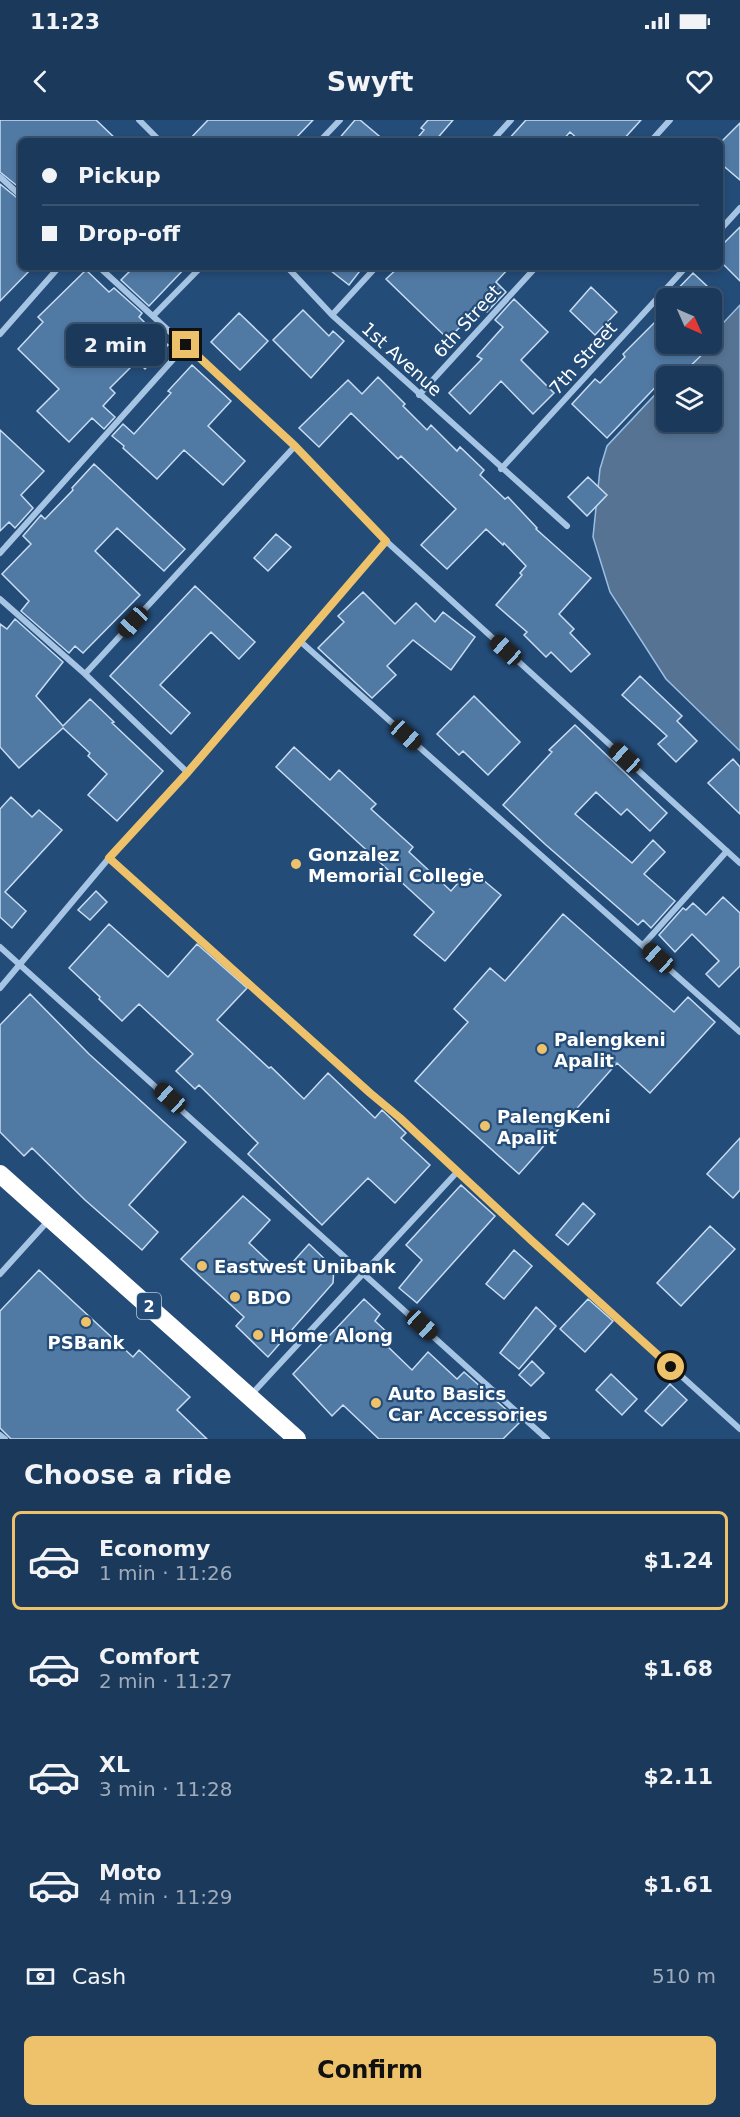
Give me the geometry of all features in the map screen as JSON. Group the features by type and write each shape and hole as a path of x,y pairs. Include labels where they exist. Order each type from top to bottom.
{"highway":[{"name":"2","path":"0,1174 297,1439"}],"street":[{"path":"139,120 157,138"},
{"path":"323,138 340,120"},
{"path":"495,138 511,120"},
{"path":"654,138 670,120"},
{"path":"0,177 18,193"},
{"path":"723,227 740,208"},
{"path":"0,334 56,270"},
{"path":"102,270 295,446 386,541 740,863"},
{"path":"153,316 198,270"},
{"name":"1st Avenue","path":"290,270 332,315 567,526"},
{"path":"332,315 373,270"},
{"name":"6th Street","path":"419,395 533,270"},
{"name":"7th Street","path":"501,469 683,270"},
{"path":"0,553 186,345"},
{"path":"85,674 295,446"},
{"path":"0,988 109,858 188,772 386,541"},
{"path":"0,599 85,674 188,772"},
{"path":"301,642 740,1032"},
{"path":"643,945 727,851"},
{"path":"109,858 458,1171 740,1429"},
{"path":"0,947 547,1439"},
{"path":"249,1396 458,1171"},
{"path":"0,1274 51,1218"},
{"path":"0,1435 5,1439"}],"water":[{"path":"740,305 740,751 666,679 610,592 593,537 600,469 607,446 656,394 656,432 722,432 722,366 682,366 694,354 722,354 722,324"}],"building":[{"path":"0,120 96,120 115,138 18,138 18,187 0,172"},
{"path":"208,120 313,120 296,138 191,138"},
{"path":"355,120 360,120 381,138 340,138"},
{"path":"428,120 453,120 438,138 417,138 424,130 421,128"},
{"path":"526,120 641,120 625,138 577,138 570,132 565,138 510,138"},
{"path":"740,123 740,180 723,166 723,140"},
{"path":"0,184 18,199 18,270 30,270 0,301"},
{"path":"740,227 740,281 723,264 723,244"},
{"path":"86,270 109,292 114,288 142,313 139,317 168,345 145,369 137,361 110,388 115,393 103,406 115,417 104,429 92,418 69,442 37,411 59,389 18,349 43,322 38,317"},
{"path":"131,270 183,270 149,306 121,280"},
{"path":"330,270 361,270 349,285"},
{"path":"396,270 507,270 496,282 506,292 487,312 478,303 457,325 460,327 448,339 386,279"},
{"path":"693,273 707,286 705,288 679,288"},
{"path":"591,287 617,312 595,335 570,311"},
{"path":"514,299 548,332 521,360 554,393 533,414 501,381 470,414 449,393 482,359 477,356 503,327 495,320"},
{"path":"303,310 329,336 333,331 344,341 311,378 273,340"},
{"path":"239,313 268,341 240,370 211,342"},
{"path":"656,321 656,354 703,354 690,366 656,366 656,387 607,438 572,404 595,379 600,383 625,357 623,354"},
{"path":"192,365 231,401 208,426 245,461 223,485 184,450 157,479 112,436 123,424 134,434 171,393 168,391"},
{"path":"378,377 427,430 431,425 457,451 460,447 484,470 480,475 505,499 508,497 536,529 591,578 559,614 574,629 570,633 590,654 571,672 551,652 546,657 524,635 527,632 496,605 522,575 520,573 526,566 504,543 503,545 486,529 447,569 421,545 456,509 401,456 398,459 351,413 319,447 299,428 348,380 362,394"},
{"path":"0,430 44,471 21,495 33,508 15,528 9,522 0,531"},
{"path":"94,464 185,549 164,571 117,528 95,551 140,595 83,653 75,646 69,653 21,611 29,601 2,574 31,544 23,536 41,515 45,519"},
{"path":"588,477 607,495 587,516 568,497"},
{"path":"276,534 291,547 268,571 254,558"},
{"path":"195,586 255,642 239,659 211,632 160,685 190,713 171,734 110,676"},
{"path":"363,592 395,624 416,603 435,622 443,612 475,637 451,670 413,640 387,666 396,675 372,698 318,648 344,622 338,616"},
{"path":"15,619 63,662 36,696 63,726 90,699 163,771 117,821 88,795 107,774 88,756 90,753 63,728 19,768 0,747 0,624 7,629"},
{"path":"640,676 682,716 677,721 697,741 676,762 658,744 667,736 622,695"},
{"path":"474,696 520,742 488,775 463,751 459,755 437,734"},
{"path":"575,725 667,813 650,831 627,809 621,815 596,792 575,814 632,863 653,840 665,852 644,874 675,901 651,928 643,920 638,925 503,805 552,752 549,750"},
{"path":"294,747 330,780 339,770 376,804 371,809 413,847 409,852 451,891 470,869 501,895 445,961 414,935 434,912 276,767"},
{"path":"733,759 740,767 740,814 708,783"},
{"path":"11,797 32,817 39,810 62,830 5,892 26,911 12,928 0,917 0,809"},
{"path":"96,891 107,902 90,920 78,910"},
{"path":"723,897 740,913 740,966 719,987 706,974 719,961 692,934 675,952 659,935 683,908 686,910 693,903 706,915"},
{"path":"563,914 674,1012 688,997 715,1022 650,1093 617,1063 519,1174 415,1081 468,1022 454,1009 490,968 505,981"},
{"path":"109,924 168,977 197,944 247,988 217,1020 304,1099 328,1073 375,1118 382,1110 406,1133 401,1138 430,1165 395,1203 368,1178 322,1225 248,1154 258,1143 199,1085 195,1089 176,1071 193,1054 139,1004 122,1021 69,968"},
{"path":"30,994 89,1054 186,1142 129,1205 158,1232 142,1250 85,1200 32,1148 24,1156 0,1132 0,1025"},
{"path":"740,1138 740,1190 733,1198 707,1174"},
{"path":"461,1185 495,1216 417,1303 399,1288 422,1260 406,1245"},
{"path":"243,1196 270,1220 249,1243 282,1274 309,1244 334,1268 333,1283 268,1357 236,1326 244,1317 181,1259"},
{"path":"583,1203 595,1214 568,1245 556,1235"},
{"path":"710,1226 735,1249 681,1306 657,1283"},
{"path":"514,1250 532,1266 504,1299 486,1284"},
{"path":"39,1270 133,1357 139,1350 190,1397 177,1410 207,1439 11,1439 0,1428 0,1311"},
{"path":"364,1299 380,1314 375,1321 391,1336 384,1343 412,1370 428,1352 457,1379 464,1372 520,1422 503,1439 379,1439 343,1405 332,1416 293,1374"},
{"path":"588,1299 613,1321 585,1352 560,1329"},
{"path":"536,1307 556,1326 519,1369 500,1353"},
{"path":"532,1361 544,1373 531,1386 519,1375"},
{"path":"611,1374 637,1399 622,1415 596,1390"},
{"path":"670,1384 687,1400 662,1426 645,1411"}],"place":[{"name":"Gonzalez Memorial College","path":"296,864"},
{"name":"Palengkeni Apalit","path":"542,1049"},
{"name":"PalengKeni Apalit","path":"485,1126"},
{"name":"Eastwest Unibank","path":"202,1266"},
{"name":"BDO","path":"235,1297"},
{"name":"PSBank","path":"86,1322"},
{"name":"Home Along","path":"258,1335"},
{"name":"Auto Basics Car Accessories","path":"376,1403"}],"route":[{"path":"186,345 295,446 386,541 188,772 109,858 400,1118 671,1367"}]}
